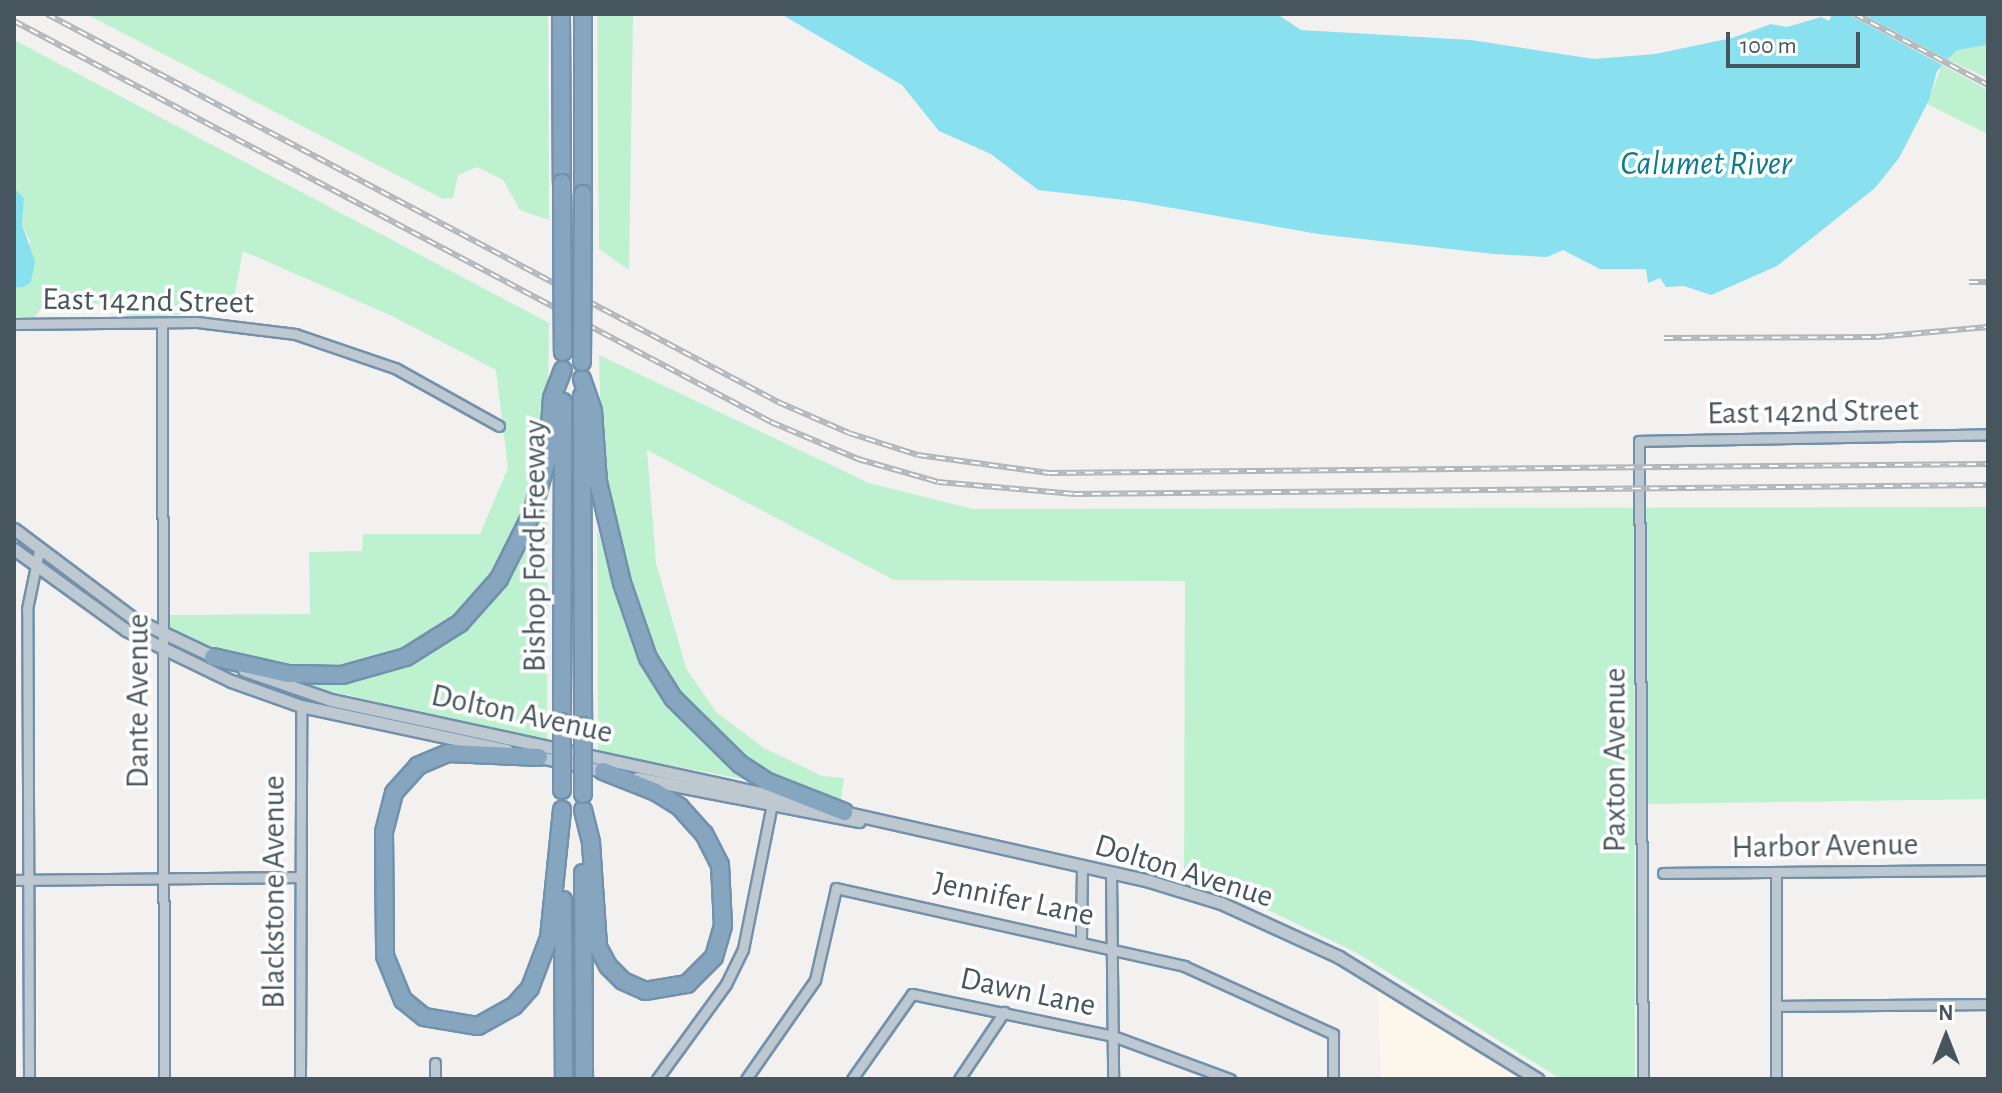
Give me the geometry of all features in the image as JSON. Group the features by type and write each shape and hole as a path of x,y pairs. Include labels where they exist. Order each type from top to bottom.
{"highway":[{"name":"Bishop Ford Freeway","path":"561,14 564,1079"},
{"name":"Bishop Ford Freeway","path":"583,14 584,1079"},
{"path":"213,657 288,674 342,675 406,657 460,623 499,579 532,513 548,456 552,398 563,370"},
{"path":"582,371 593,411 598,482 618,569 648,658 673,698 740,764 768,782 844,812"},
{"path":"539,757 448,753 418,766 394,793 384,832 387,968 403,1000 424,1017 478,1026 514,1006 530,988 549,938 562,810"},
{"path":"583,802 591,843 598,947 608,966 623,981 645,991 687,984 714,957 720,936 724,895 720,865 704,834 680,807 656,792 603,771"}],"street":[{"name":"East 142nd Street","path":"14,324 162,323 256,327 329,343 423,381 499,426"},
{"name":"Dante Avenue","path":"162,323 164,1079"},
{"name":"East 142nd Street","path":"1639,441 1988,434"},
{"name":"Paxton Avenue","path":"1639,441 1643,1079"},
{"path":"14,529 39,551 163,640"},
{"path":"14,549 126,630 163,640"},
{"path":"29,1079 27,609 39,551"},
{"path":"14,609 27,609"},
{"name":"Dolton Avenue","path":"163,640 331,700 772,801 844,812 876,822"},
{"name":"Dolton Avenue","path":"163,640 231,681 301,706 603,771 772,801 1111,872 1221,903 1307,939 1537,1079"},
{"name":"Blackstone Avenue","path":"300,1079 301,706"},
{"path":"657,1079 726,984 743,949 772,801"},
{"path":"1081,939 1082,866"},
{"name":"Harbor Avenue","path":"1663,873 1988,870"},
{"path":"1111,872 1113,1079"},
{"path":"1776,872 1776,1079"},
{"path":"14,880 299,877"},
{"name":"Jennifer Lane","path":"746,1079 815,980 836,888 1081,939 1184,966 1333,1034 1333,1079"},
{"name":"Dawn Lane","path":"852,1079 912,994 1113,1036 1230,1079"},
{"path":"1776,1006 1988,1004"},
{"path":"959,1079 1004,1012"},
{"path":"435,1063 435,1079"}],"shaded area":[{"path":"1378,991 1519,1079 1381,1079"}],"green space":[{"path":"86,14 548,14 549,220 520,210 503,180 477,167 458,175 453,198 443,199"},
{"path":"597,14 633,14 629,270 599,249"},
{"path":"14,40 549,323 548,397 529,505 485,589 458,619 389,657 324,669 263,662 178,636 170,627 170,615 310,614 309,552 362,551 363,534 480,534 508,468 496,370 392,316 243,251 231,313 186,306 180,315 137,317 116,312 109,303 43,306 34,318 14,319 14,288 24,287 30,241 22,225 24,198 14,188"},
{"path":"1988,45 1988,78 1948,60 1957,50"},
{"path":"1942,65 1988,90 1988,134 1927,104"},
{"path":"599,355 869,483 973,509 1988,507 1988,799 1646,804 1644,571 1634,571 1635,1079 1561,1079 1357,953 1241,897 1184,878 1185,581 894,580 647,450 656,563 686,668 716,712 764,748 822,776 844,778 841,799 837,802 775,778 728,747 681,698 640,619 610,508 602,457"},
{"path":"542,503 548,505 547,741 290,682 351,680 431,651 469,623 497,590 520,556"},
{"path":"597,530 651,676 677,714 748,780 598,752"}],"water":[{"name":"Calumet River","path":"781,14 1277,14 1301,30 1471,40 1594,59 1655,54 1732,38 1771,24 1787,27 1821,17 1829,21 1832,14 1988,14 1988,45 1957,50 1937,71 1929,100 1899,158 1875,188 1777,266 1711,295 1684,286 1666,287 1660,278 1648,283 1646,269 1600,269 1563,250 1547,257 1494,254 1318,234 1133,201 1038,190 991,154 939,131 902,85"},
{"path":"14,188 24,198 22,225 35,261 31,282 14,288"}],"pier":[{"path":"1848,14 1862,14 1952,62 1946,67"}],"railway":[{"path":"47,14 778,402 849,433 918,455 1049,473 1988,464"},
{"path":"1855,14 1988,85"},
{"path":"14,21 771,422 858,459 938,482 1074,494 1988,485"},
{"path":"1969,282 1988,282"},
{"path":"1664,338 1876,337 1988,327"}]}
